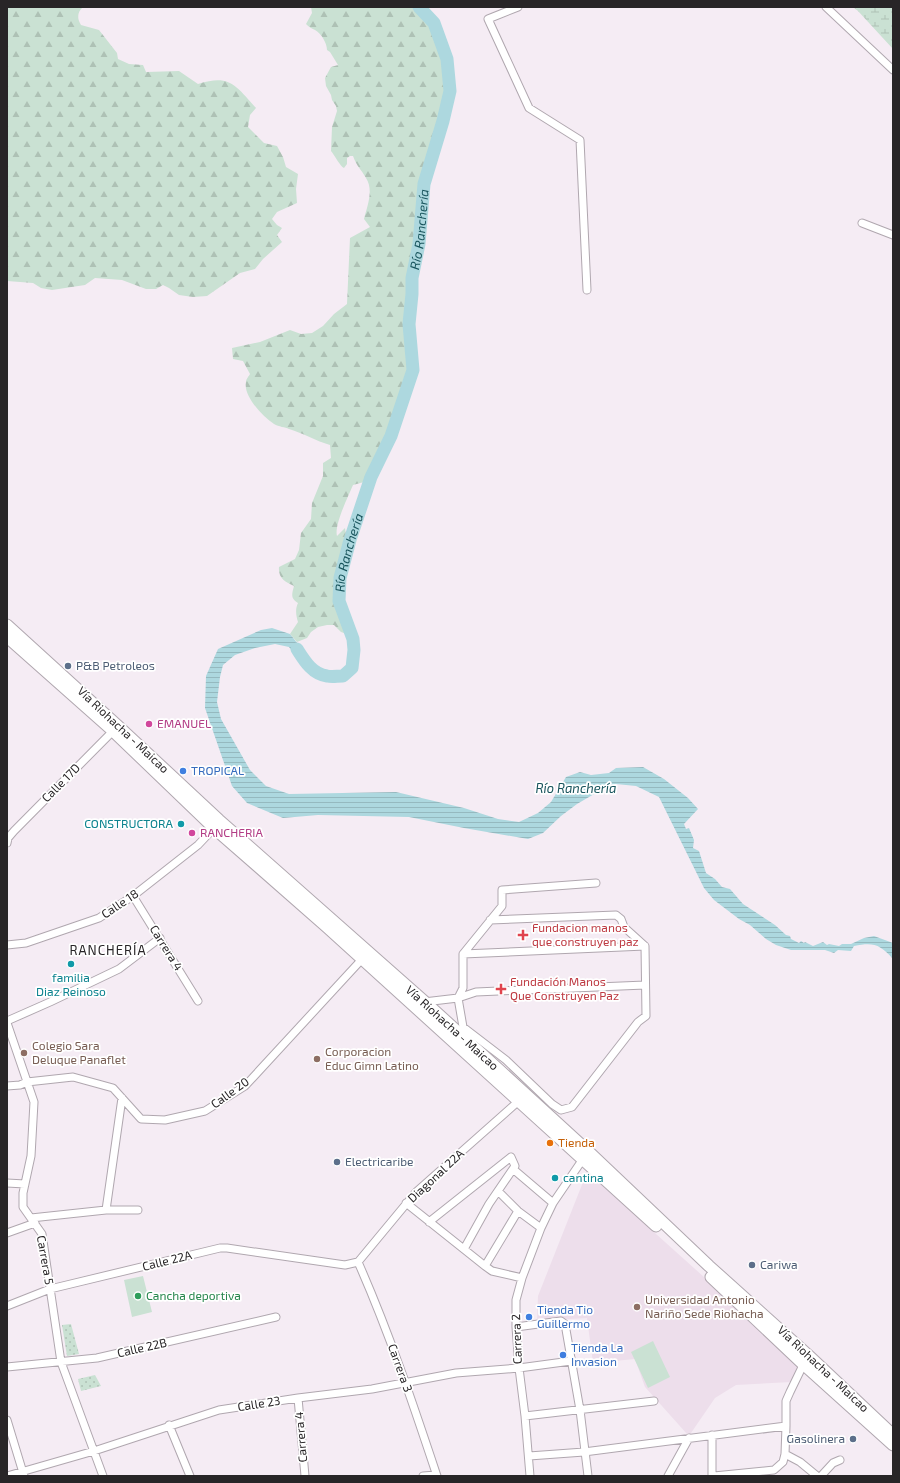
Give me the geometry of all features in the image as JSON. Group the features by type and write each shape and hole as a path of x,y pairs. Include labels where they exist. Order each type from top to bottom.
{"highway":[{"name":"Vía Riohacha - Maicao","path":"7,625 116,729 214,828 330,924"},
{"name":"Vía Riohacha - Maicao","path":"7,637 116,729 219,820 330,924 585,1155 806,1359 893,1435"},
{"name":"Vía Riohacha - Maicao","path":"806,1359 893,1445"}],"street":[{"path":"518,7 488,19 529,108 580,140 586,290"},
{"path":"826,7 893,70"},
{"path":"862,223 893,235"},
{"name":"Calle 17D","path":"7,843 8,838 14,831 116,729"},
{"name":"Calle 18","path":"7,945 26,943 99,918 133,896 198,845 214,828"},
{"path":"490,920 616,915 621,919 624,927 645,946 646,1016 638,1022 572,1107 561,1110 552,1104 506,1060 463,1027 458,998 463,988 463,954 490,920 502,906 502,890 596,883"},
{"name":"Carrera 4","path":"133,896 198,1001"},
{"path":"7,1022 119,969 160,938"},
{"path":"463,954 645,946"},
{"name":"Calle 20","path":"7,1086 73,1077 113,1088 141,1119 165,1120 205,1111 245,1086 365,956"},
{"path":"420,1005 458,998 476,992 645,985"},
{"name":"Carrera 5","path":"7,1022 34,1102 31,1156 23,1193 23,1207 42,1234 61,1362 103,1476"},
{"path":"106,1210 122,1098"},
{"name":"Diagonal 22A","path":"358,1262 416,1192 522,1098"},
{"name":"Carrera 2","path":"530,1476 519,1368 516,1300 522,1278 541,1228 553,1203 585,1155"},
{"path":"429,1222 511,1157 515,1166 488,1204 464,1249"},
{"path":"513,1169 553,1203"},
{"path":"7,1183 25,1184"},
{"path":"498,1191 518,1211 541,1228"},
{"path":"406,1203 485,1266 492,1270 522,1278"},
{"path":"7,1233 33,1221 106,1210 138,1210"},
{"path":"485,1266 518,1211"},
{"name":"Calle 22A","path":"7,1306 50,1289 220,1248 345,1265 358,1262"},
{"name":"Carrera 3","path":"358,1262 376,1302 406,1383 437,1475"},
{"name":"Calle 22B","path":"7,1367 98,1358 276,1317"},
{"path":"516,1327 560,1321 566,1324 580,1410 588,1476"},
{"path":"712,1435 713,1476 774,1470 782,1462 785,1454 786,1401 806,1359"},
{"name":"Calle 23","path":"7,1476 23,1474 169,1425 219,1410 372,1389 456,1373 519,1368 571,1361"},
{"name":"Carrera 4","path":"298,1398 304,1476"},
{"path":"525,1416 654,1401"},
{"path":"7,1420 23,1474"},
{"path":"169,1425 190,1476"},
{"path":"529,1456 584,1452 786,1426"},
{"path":"668,1476 689,1438"},
{"path":"785,1454 800,1462 817,1476"},
{"path":"821,1476 833,1463 840,1460"},
{"path":"423,1476 437,1475"}],"shaded area":[{"name":"Universidad Antonio Nariño Sede Riohacha","path":"587,1172 802,1365 792,1382 736,1385 715,1398 691,1433 687,1434 645,1387 635,1359 593,1363 587,1318 537,1321 538,1296"}],"green space":[{"path":"7,7 83,7 78,16 81,25 99,30 117,53 118,59 129,64 143,65 146,72 179,71 198,84 218,80 225,81 243,93 256,108 250,115 248,127 264,143 277,146 286,167 298,174 296,189 297,203 277,212 272,219 282,228 277,235 282,242 263,259 255,269 240,273 207,296 193,297 179,295 163,285 156,289 146,289 122,280 95,278 85,285 52,290 41,288 33,283 7,281"},
{"path":"311,7 419,7 434,23 447,59 450,91 443,121 424,184 419,244 412,278 409,322 413,370 391,436 371,477 364,482 353,485 338,525 337,536 345,528 346,544 344,554 340,558 336,571 334,581 335,591 336,595 339,595 340,603 350,633 347,634 341,632 334,625 327,625 318,627 311,632 307,638 297,642 290,634 298,622 296,608 298,603 292,596 294,586 281,577 279,567 295,559 299,550 301,533 311,519 312,503 323,476 323,463 331,458 330,445 276,425 270,421 251,400 246,388 246,381 250,374 243,361 233,359 232,348 260,342 290,330 301,334 312,333 323,326 334,314 347,304 350,238 370,227 364,219 370,193 366,178 353,156 347,158 347,164 344,168 331,151 332,127 337,111 326,86 325,78 331,67 338,65 330,52 327,50 325,41 317,31 306,24 312,13"},
{"path":"853,7 893,7 893,49 858,11"},
{"name":"Cancha deportiva","path":"143,1276 152,1312 132,1317 124,1280"},
{"path":"71,1324 79,1354 67,1356 62,1325"},
{"path":"653,1341 670,1377 648,1388 631,1352"},
{"path":"95,1375 101,1386 81,1391 78,1379"}],"water":[{"name":"Río Ranchería","path":"272,628 290,634 302,649 306,663 296,656 289,647 275,644 255,648 235,655 223,665 217,702 221,719 250,770 266,786 289,794 396,792 464,808 498,819 519,822 538,813 551,802 566,777 580,772 591,775 609,773 616,768 643,767 664,779 688,798 698,809 684,824 686,829 689,828 694,840 693,848 699,851 706,873 715,879 722,887 730,889 743,904 775,925 786,935 790,936 791,939 799,943 801,941 813,946 823,942 827,945 839,946 842,944 851,944 864,938 874,936 893,943 893,959 880,947 871,944 854,946 851,951 838,950 834,953 825,950 791,950 776,945 766,939 750,925 739,919 714,900 704,888 659,797 636,786 616,784 608,786 577,804 561,816 543,833 528,839 409,817 318,815 283,818 247,803 232,786 205,708 206,676 218,649 261,630"}],"waterway":[{"name":"Río Ranchería","path":"297,649 309,666 322,675 343,676 352,668 354,650 353,639 339,601 340,578 350,540 371,477 391,436 413,370 409,324 412,278 419,244 424,184 443,121 450,91 447,59 434,23 419,7"}],"place":[{"name":"P&B Petroleos","path":"68,666"},
{"name":"EMANUEL","path":"149,724"},
{"name":"TROPICAL","path":"183,771"},
{"name":"CONSTRUCTORA","path":"181,824"},
{"name":"RANCHERIA","path":"192,833"},
{"name":"Fundacion manos que construyen paz","path":"523,935"},
{"name":"familia Diaz Reinoso","path":"71,964"},
{"name":"Fundación Manos Que Construyen Paz","path":"501,989"},
{"name":"Colegio Sara Deluque Panaflet","path":"24,1053"},
{"name":"Corporacion Educ Gimn Latino","path":"317,1059"},
{"name":"Tienda","path":"550,1143"},
{"name":"Electricaribe","path":"337,1162"},
{"name":"cantina","path":"555,1178"},
{"name":"Cariwa","path":"752,1265"},
{"name":"Cancha deportiva","path":"138,1296"},
{"name":"Universidad Antonio Nariño Sede Riohacha","path":"637,1307"},
{"name":"Tienda Tio Guillermo","path":"529,1317"},
{"name":"Tienda La Invasion","path":"563,1355"},
{"name":"Gasolinera","path":"853,1439"}],"district":[{"name":"RANCHERÍA","path":"108,950"}]}
